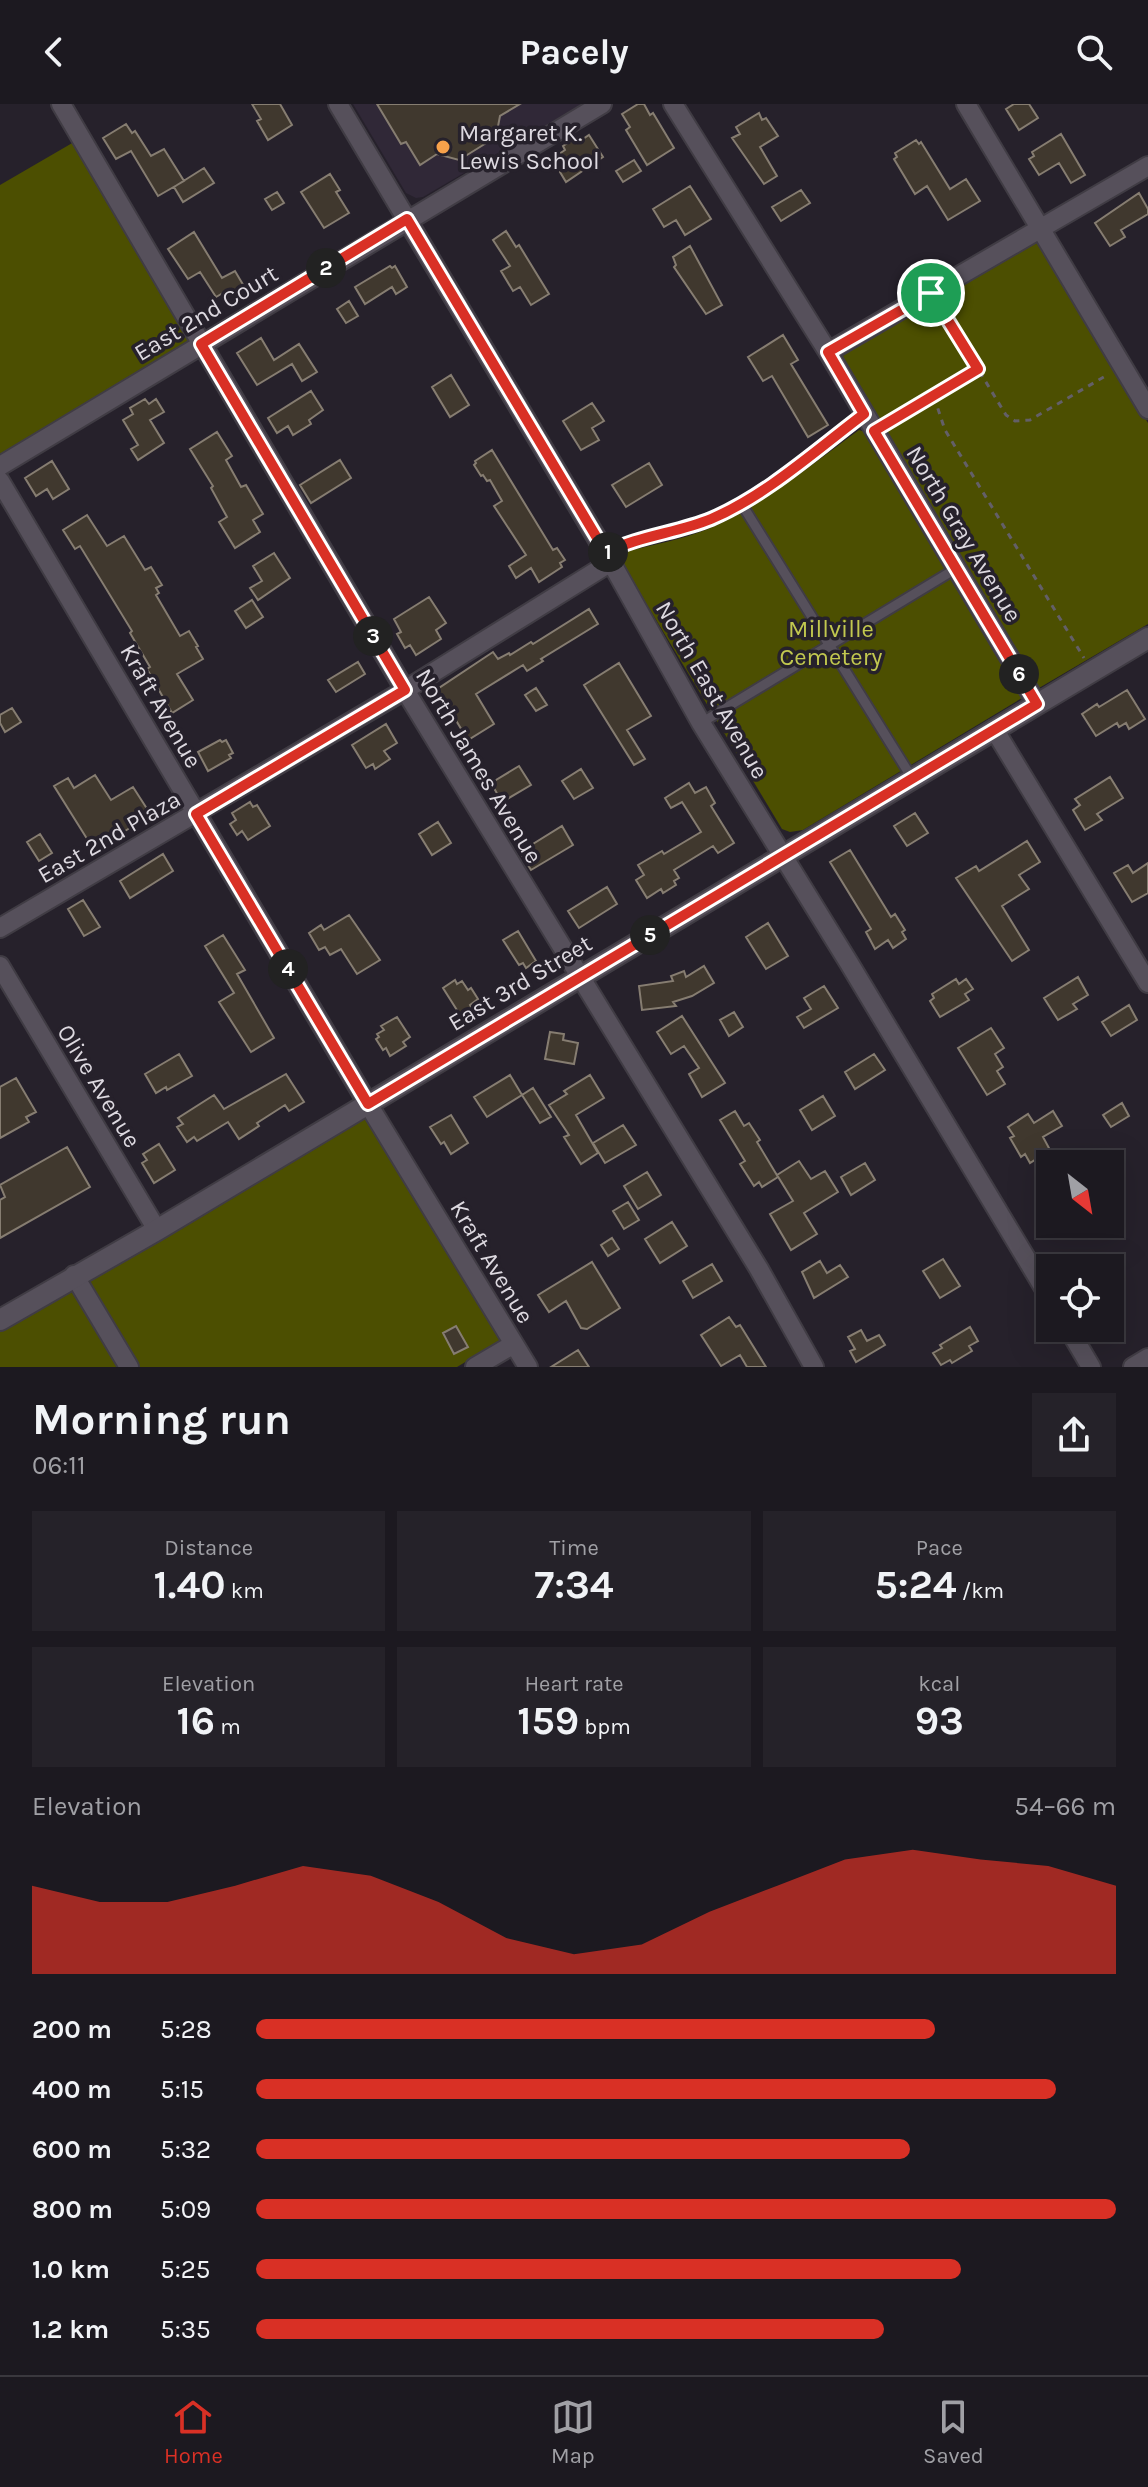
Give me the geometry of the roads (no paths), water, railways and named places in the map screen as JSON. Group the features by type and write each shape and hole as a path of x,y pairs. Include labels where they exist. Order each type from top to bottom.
{"street":[{"name":"North James Avenue","path":"61,104 405,690 759,1269 814,1367"},
{"name":"North East Avenue","path":"338,104 608,558 701,723 1036,1275"},
{"name":"East 2nd Court","path":"0,466 602,104"},
{"name":"North Gray Avenue","path":"673,104 828,352 1037,704"},
{"path":"966,104 1148,409"},
{"path":"828,352 1148,166"},
{"name":"Kraft Avenue","path":"0,481 368,1104 528,1367"},
{"name":"East 2nd Plaza","path":"0,928 405,690 608,558"},
{"name":"East 3rd Street","path":"0,1320 157,1230 1148,638"},
{"path":"994,729 1148,983"},
{"name":"Olive Avenue","path":"0,966 157,1230"},
{"path":"74,1275 129,1367"},
{"path":"1076,1342 1091,1367"},
{"path":"475,1367 514,1344"},
{"path":"1133,1367 1148,1358"}],"lane":[{"name":"East 2nd Plaza","path":"608,558 621,544 673,533 741,503 864,414"},
{"path":"741,503 912,778"},
{"path":"701,723 957,568"}],"place":[{"name":"Margaret K. Lewis School","path":"443,147"}],"park label":[{"name":"Millville Cemetery","path":"831,643"}]}
